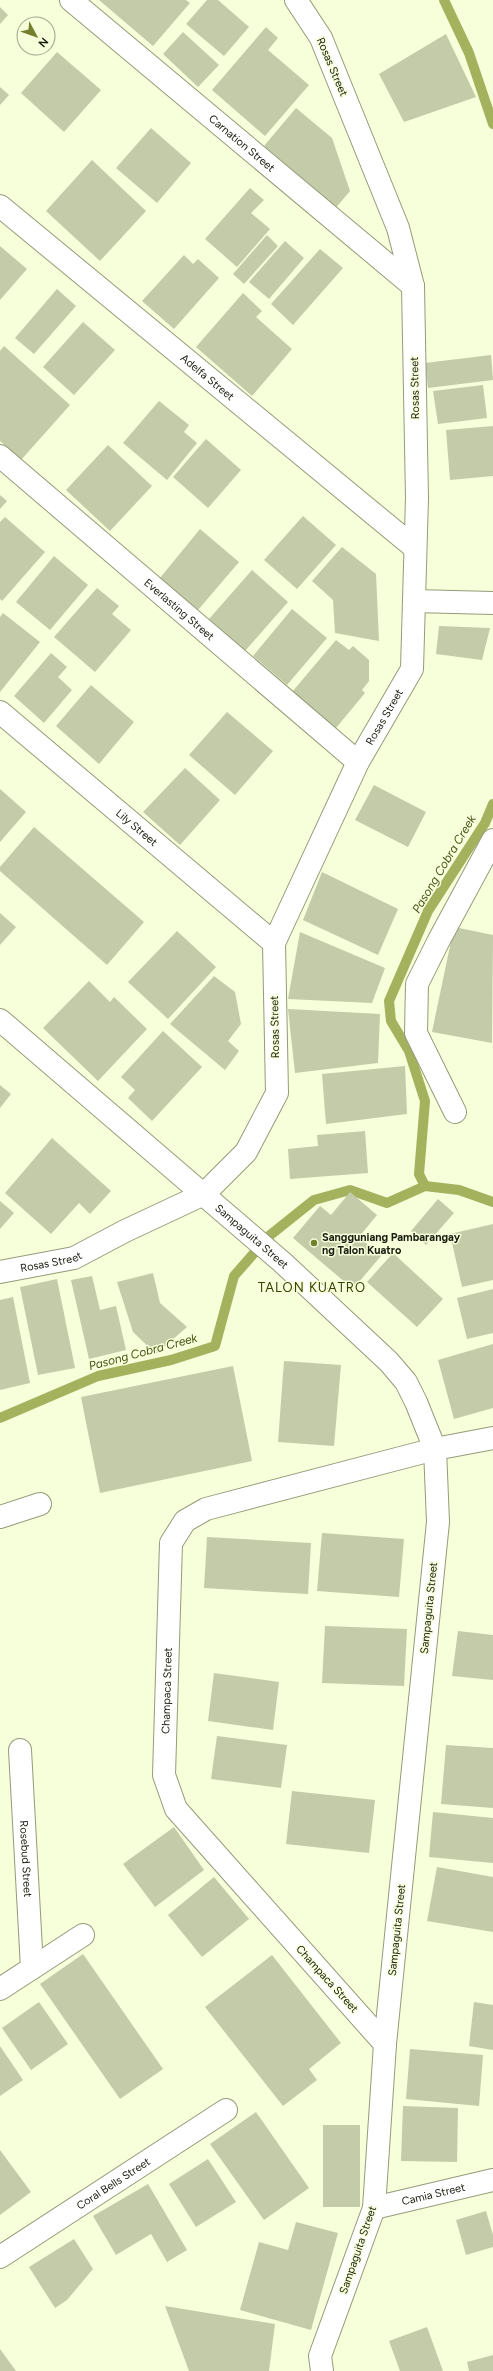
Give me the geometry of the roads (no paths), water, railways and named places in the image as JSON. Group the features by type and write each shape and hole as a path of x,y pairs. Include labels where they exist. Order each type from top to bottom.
{"street":[{"name":"Carnation Street","path":"71,0 414,286"},
{"name":"Rosas Street","path":"0,1272 74,1258 125,1231 204,1194 246,1152 277,1093 274,943 358,762 412,669 417,498 414,286 398,228 321,38 296,0"},
{"name":"Adelfa Street","path":"0,206 415,548"},
{"name":"Everlasting Street","path":"0,456 358,762"},
{"path":"414,601 493,603"},
{"name":"Lily Street","path":"0,712 274,943"},
{"path":"455,1112 416,1033 417,984 493,840"},
{"name":"Sampaguita Street","path":"0,1020 282,1262 389,1362 402,1377 416,1402 434,1450 438,1522 385,2044 374,2208 320,2356 322,2371"},
{"name":"Champaca Street","path":"385,2044 176,1809 164,1775 171,1543 185,1521 206,1509 434,1450 493,1438"},
{"path":"0,1517 40,1504"},
{"name":"Rosebud Street","path":"20,1750 32,1968"},
{"path":"0,1989 83,1935"},
{"name":"Coral Bells Street","path":"0,2257 226,2110"},
{"name":"Camia Street","path":"374,2208 493,2180"}],"waterway":[{"name":"Pasong Cobra Creek","path":"444,0 469,53 493,124"},
{"name":"Pasong Cobra Creek","path":"425,1186 419,1174 425,1101 409,1051 391,1021 389,1001 428,911 485,823 493,804"},
{"name":"Pasong Cobra Creek","path":"0,1418 98,1376 171,1360 215,1346 234,1276 269,1236 314,1200 350,1190 387,1203 425,1186 459,1190 493,1202"}],"place":[{"name":"Sangguniang Pambarangay ng Talon Kuatro","path":"314,1243"}],"district":[{"name":"TALON KUATRO","path":"312,1287"}]}
